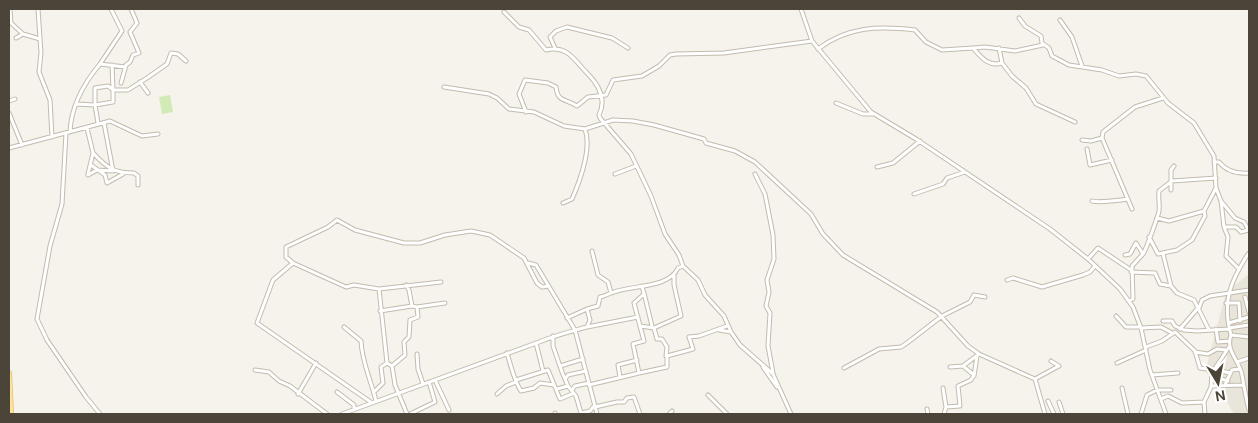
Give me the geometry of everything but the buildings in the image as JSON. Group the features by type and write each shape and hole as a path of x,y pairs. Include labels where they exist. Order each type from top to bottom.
{"main road":[{"path":"9,373 10,413"}],"street":[{"path":"10,9 11,23 23,34 40,39"},
{"path":"38,9 40,39 39,72 50,100 52,137"},
{"path":"100,414 47,340 37,319 50,246 62,204 68,133 76,104 88,78 100,64 122,31 111,9"},
{"path":"113,79 121,81 125,67 133,55 139,53 130,33 130,30 137,23 131,9"},
{"path":"801,9 812,41 874,114 920,141 1045,226 1088,259 1129,301 1141,327 1152,375 1166,414"},
{"path":"504,12 519,27 529,30 546,50 555,48"},
{"path":"1019,18 1025,26 1041,36 1043,44 1049,48 1052,56 1062,63 1102,70 1119,76 1143,75 1149,79 1163,98 1194,124 1214,156 1216,188 1221,201 1224,227 1228,237 1226,256 1238,268"},
{"path":"1060,20 1072,37 1082,67"},
{"path":"818,49 846,33 876,26 915,30 926,42 944,50 999,48 1015,51 1043,44"},
{"path":"628,48 612,38 567,27 556,31 550,37 555,48 578,60 594,78 603,106 599,115 611,134 631,154 651,196 665,234 679,255 683,266 698,280 705,295 724,316 731,332 744,350 774,374"},
{"path":"16,38 23,34"},
{"path":"526,112 519,94 525,80 548,83 556,87 561,100 577,106 588,97 606,94 612,80 642,76 659,66 670,55 724,53 812,41"},
{"path":"973,48 982,60 996,64 1002,63"},
{"path":"999,48 1002,63 1012,76 1026,88 1036,104 1076,122"},
{"path":"98,123 95,88 108,86 113,90 128,90 167,64 171,53 178,54 186,61"},
{"path":"100,64 125,67"},
{"path":"76,104 95,105 113,102 112,64"},
{"path":"140,82 148,93"},
{"path":"444,87 489,94 497,98 509,109 534,112 564,126 585,128 619,120 654,125 704,139 706,143 742,154 769,173 811,214 823,234 837,250 942,316 978,355 1035,379"},
{"path":"1132,209 1102,138 1103,132 1109,130 1113,122 1134,108 1163,98"},
{"path":"9,101 15,99"},
{"path":"836,102 863,114 874,114"},
{"path":"9,113 22,145"},
{"path":"104,122 113,171"},
{"path":"9,148 104,122 112,122 142,136 158,134"},
{"path":"87,128 94,153 88,175 94,171 134,173 138,176 138,185"},
{"path":"563,203 572,200 576,187 580,182 582,164 588,146 585,128"},
{"path":"1082,140 1092,141 1102,138"},
{"path":"877,167 893,163 920,141"},
{"path":"1087,149 1090,165 1112,160"},
{"path":"94,153 113,171"},
{"path":"1214,162 1220,162 1226,169 1237,173 1249,173"},
{"path":"92,165 100,171 107,183 124,174"},
{"path":"615,174 636,166"},
{"path":"1171,190 1171,170 1174,166"},
{"path":"914,194 943,184 947,179 966,172"},
{"path":"755,174 765,194 773,235 774,259 767,280 769,292 766,306 770,313 768,346 774,374 791,414"},
{"path":"1129,301 1133,299 1131,271 1147,247 1149,237 1158,218 1160,191 1172,181 1216,178"},
{"path":"1149,237 1158,254 1176,250 1194,239 1205,216 1204,211 1216,188"},
{"path":"1119,198 1125,193"},
{"path":"1092,201 1101,203 1119,198 1128,199"},
{"path":"1221,201 1235,218 1244,222 1249,231 1241,232 1236,226 1224,227"},
{"path":"1207,205 1208,211"},
{"path":"1158,218 1169,222 1204,211"},
{"path":"441,282 379,289 354,285 346,287 293,263 286,257 286,247 328,227 338,220 356,230 404,243 420,243 445,235 480,232 495,237 524,258 540,287 549,286"},
{"path":"1125,255 1130,254 1136,243 1143,254"},
{"path":"1088,259 1098,248 1131,271 1155,273 1160,284 1171,286"},
{"path":"592,251 598,275 608,282 611,293"},
{"path":"1163,254 1171,286 1177,294 1194,300 1208,330"},
{"path":"1249,254 1238,268 1226,303 1231,335 1229,346 1240,369 1249,410"},
{"path":"293,263 273,280 265,295 257,323 373,402"},
{"path":"528,263 536,265 575,330 597,414"},
{"path":"640,326 653,327 681,316 674,275 678,268 683,266"},
{"path":"1007,280 1014,278 1042,287 1083,275 1090,272 1095,266"},
{"path":"567,318 598,306 598,299 611,293 642,286 674,275"},
{"path":"406,285 409,290 412,306"},
{"path":"497,394 506,386 516,381 549,370 561,400 572,392 575,386 667,367 666,344 662,338 657,339 642,286"},
{"path":"379,289 387,364"},
{"path":"1180,329 1198,308 1202,300 1210,296 1249,290"},
{"path":"639,373 633,344 645,340 635,301 644,293"},
{"path":"844,368 879,349 901,347 907,344 942,316 968,304 974,295 985,297"},
{"path":"1245,296 1249,312"},
{"path":"380,311 444,303"},
{"path":"1226,303 1239,303 1240,321"},
{"path":"392,366 405,355 404,342 409,337 410,320 418,317 417,306"},
{"path":"587,309 590,320 587,327"},
{"path":"1116,316 1126,327 1162,327 1172,333 1179,333 1195,352 1200,368 1207,369 1212,375 1228,381"},
{"path":"342,414 536,343 561,332 569,334 575,330 587,327 638,317"},
{"path":"1229,323 1249,317"},
{"path":"1163,321 1172,322 1180,329 1208,330 1249,325"},
{"path":"344,326 361,340 363,362 374,394"},
{"path":"666,357 692,349 689,337 699,336 728,326"},
{"path":"1216,329 1218,342 1229,341"},
{"path":"718,330 731,332"},
{"path":"1117,363 1162,342 1172,333"},
{"path":"1231,335 1249,337"},
{"path":"553,336 553,346 560,366 568,386 576,396 581,414 590,412 595,406 624,402 627,398 634,397 640,414"},
{"path":"536,343 543,371"},
{"path":"1205,414 1204,402 1211,386 1213,369 1229,346"},
{"path":"1195,352 1208,354 1217,349 1226,350"},
{"path":"508,353 521,391 535,388 541,383 554,385"},
{"path":"417,354 418,369 423,384"},
{"path":"950,367 963,366 978,355"},
{"path":"946,407 960,406 958,386 971,380 974,375 978,355"},
{"path":"1237,362 1249,358"},
{"path":"560,366 582,359"},
{"path":"620,377 618,365 636,360"},
{"path":"756,360 769,373 783,397"},
{"path":"1035,379 1058,367 1057,364 1051,361"},
{"path":"299,394 316,363"},
{"path":"373,402 375,389 382,383 381,367 387,364 392,366"},
{"path":"392,366 398,393 406,414"},
{"path":"963,366 974,375"},
{"path":"1213,369 1230,373"},
{"path":"1225,386 1232,370 1240,369"},
{"path":"255,370 269,372 327,414"},
{"path":"565,379 568,375 586,371"},
{"path":"1152,375 1178,373"},
{"path":"1035,379 1045,414"},
{"path":"435,380 449,410"},
{"path":"410,414 435,402 429,382"},
{"path":"1211,386 1243,385"},
{"path":"557,389 568,386"},
{"path":"943,388 946,407 944,414"},
{"path":"1122,388 1128,414"},
{"path":"1141,414 1147,395 1157,390 1171,390"},
{"path":"337,392 354,405 354,410"},
{"path":"708,396 727,414"},
{"path":"1161,399 1168,396 1179,399 1181,402 1204,402"},
{"path":"1048,401 1054,414"},
{"path":"1059,402 1063,414"},
{"path":"927,409 928,414"},
{"path":"669,414 672,411"}],"shaded area":[{"path":"1249,274 1249,414 1234,414 1206,368 1226,292"}],"green space":[{"path":"170,95 173,112 162,114 159,97"}]}
